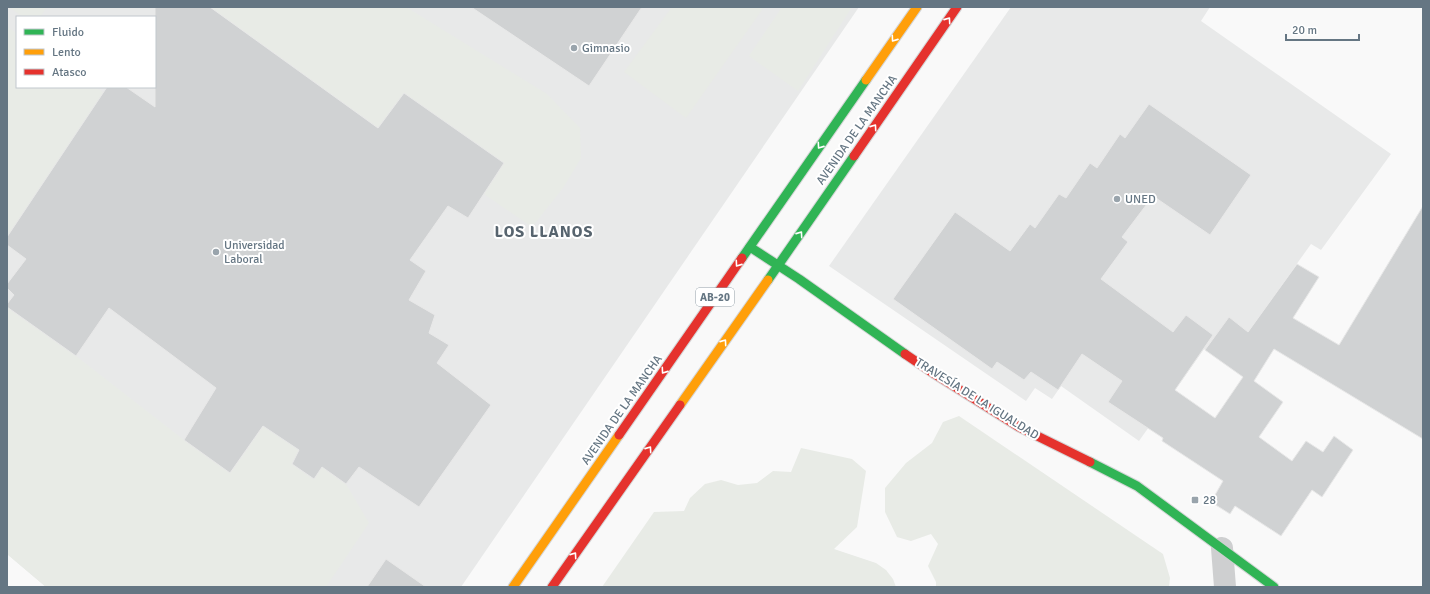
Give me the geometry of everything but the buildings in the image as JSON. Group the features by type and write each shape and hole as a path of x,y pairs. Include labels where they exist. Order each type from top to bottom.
{"main road":[{"name":"AVENIDA DE LA MANCHA","path":"513,587 917,7"},
{"name":"AVENIDA DE LA MANCHA","path":"552,587 778,266 956,7"},
{"path":"750,247 778,266"},
{"name":"TRAVESÍA DE LA IGUALDAD","path":"778,266 799,279 933,373 1019,427 1137,486 1274,587"}],"street":[{"path":"1222,548 1225,587"}],"shaded area":[{"path":"7,7 859,7 461,587 46,587 7,554"},
{"path":"9,7 47,7 41,16 22,16"},
{"path":"210,7 406,7 547,94 580,128 581,158 563,188 532,227 484,194 504,163 404,93 378,128"},
{"path":"672,7 764,7 686,118 624,72"},
{"path":"782,7 852,7 798,91 749,56"},
{"name":"UNED","path":"1011,7 1210,7 1201,21 1391,154 1321,250 1311,244 1226,365 1204,349 1139,441 1061,386 1052,399 1035,388 1026,401 829,266"},
{"path":"7,27 16,32 16,88 97,88 104,93 7,237"},
{"path":"7,307 76,356 184,440 230,472 263,426 299,450 292,464 313,479 322,467 346,484 369,523 326,587 46,587 7,554"},
{"path":"959,416 1163,554 1170,578 1169,587 936,587 936,582 928,566 938,544 931,534 911,541 897,537 885,512 885,488 906,463 932,443 943,422"},
{"path":"801,448 852,459 866,471 857,527 834,549 876,563 886,570 893,579 896,587 602,587 654,512 684,511 690,498 705,484 721,480 738,485 757,483 773,471 791,472"}],"traffic: fast":[{"path":"742,258 866,80"},
{"path":"768,280 854,156"},
{"path":"750,247 799,279 905,354"},
{"path":"1090,462 1137,486 1274,587"}],"traffic: slow":[{"path":"866,80 917,7"},
{"path":"680,405 768,280"},
{"path":"513,587 619,435"}],"traffic: jam":[{"path":"854,156 957,7"},
{"path":"619,435 742,258"},
{"path":"905,354 1019,427 1090,462"},
{"path":"552,587 680,405"}],"place":[{"name":"Gimnasio","path":"574,48"},
{"name":"UNED","path":"1117,199"},
{"name":"Universidad Laboral","path":"216,252"},
{"name":"28","path":"1195,500"}],"district":[{"name":"LOS LLANOS","path":"544,232"}]}
